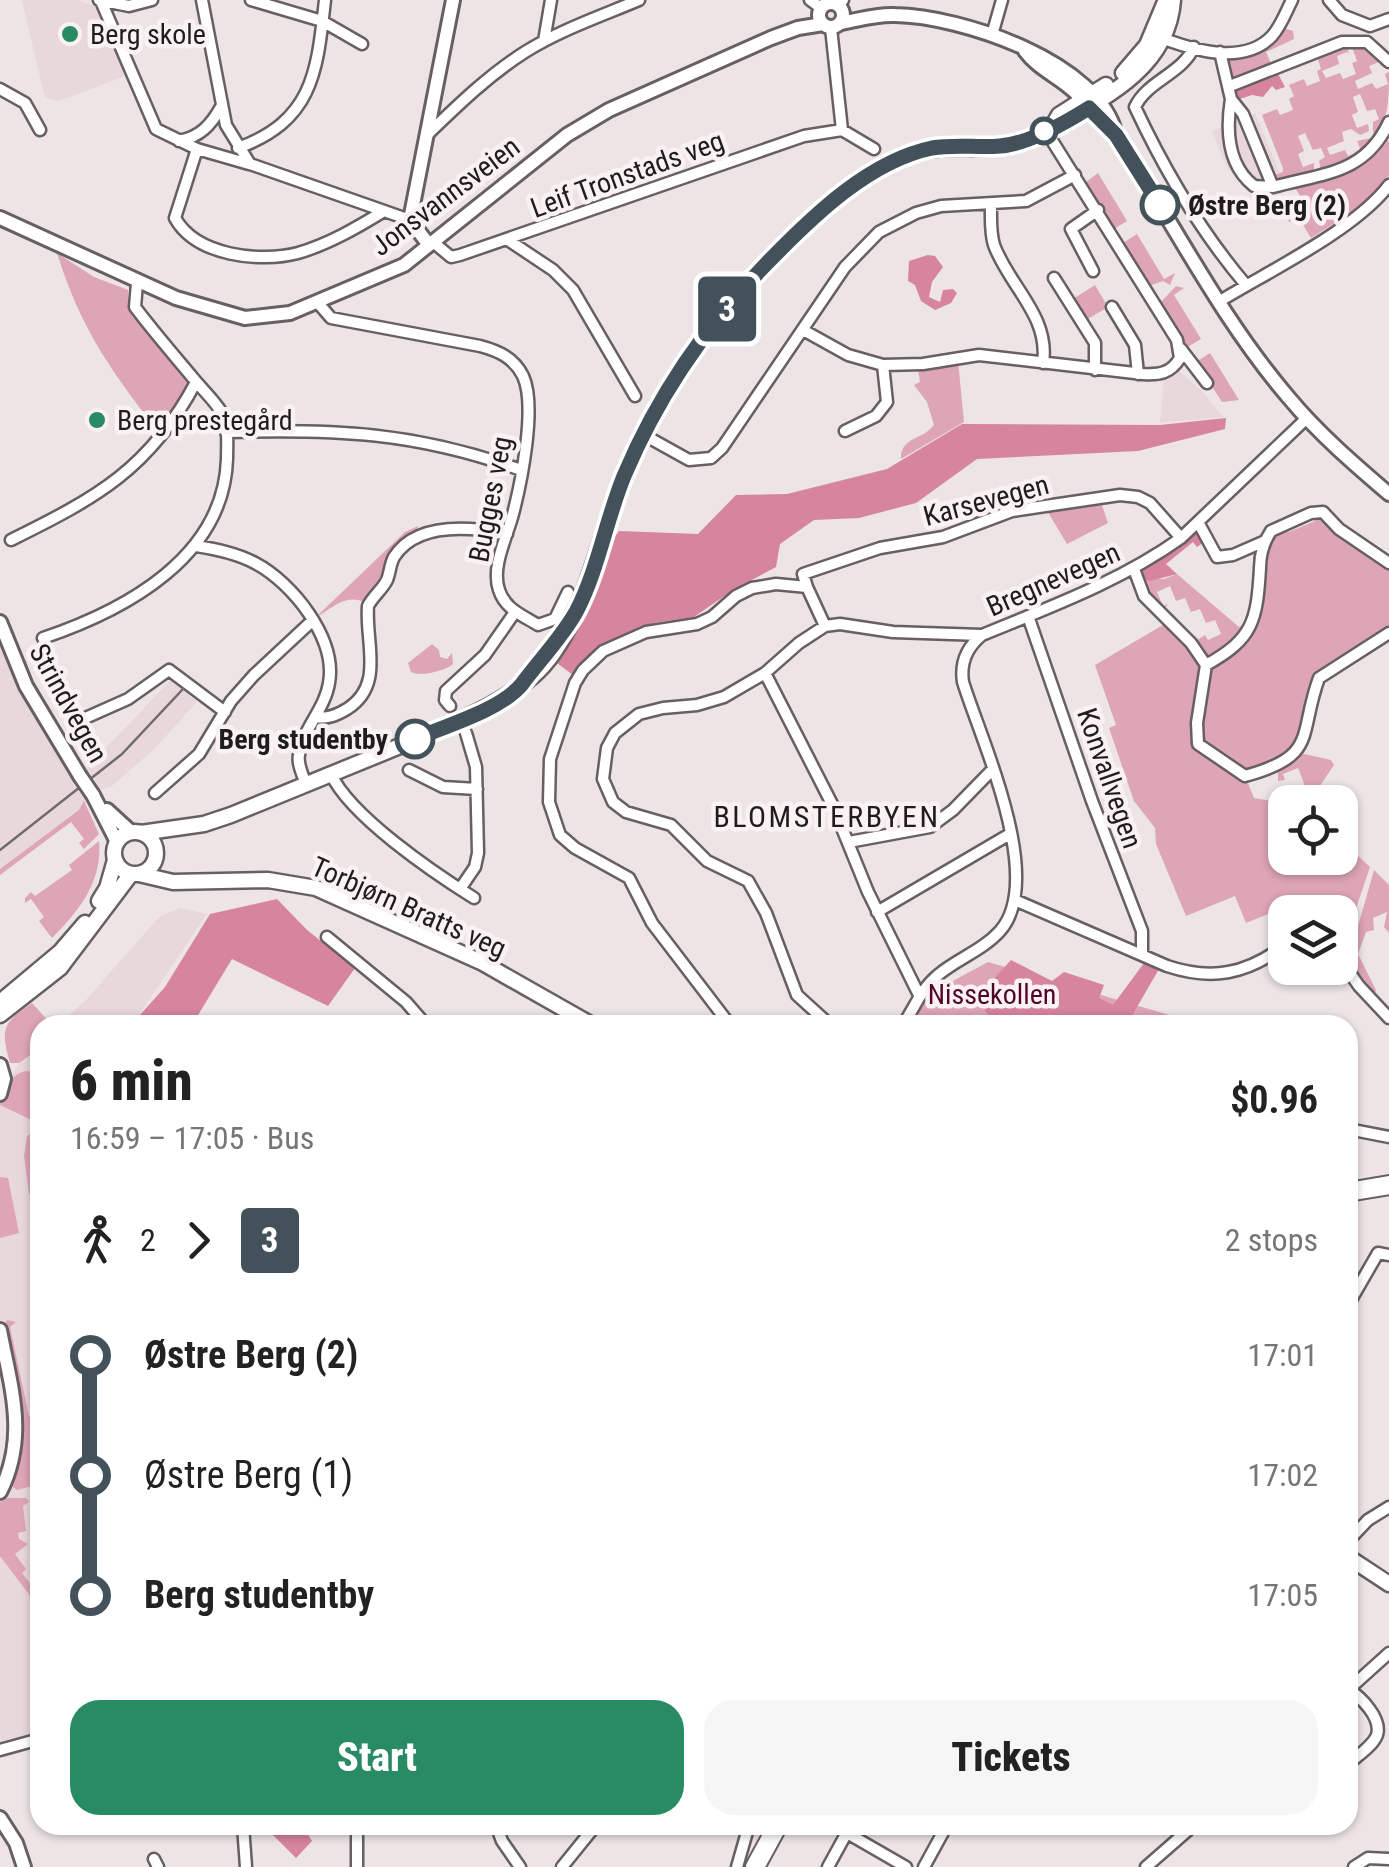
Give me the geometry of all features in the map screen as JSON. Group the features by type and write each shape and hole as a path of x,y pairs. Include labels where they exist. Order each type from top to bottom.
{"highway":[{"path":"1358,1190 1389,1185"},
{"path":"1358,1201 1389,1196"},
{"path":"754,1867 772,1835"},
{"path":"768,1867 785,1835"}],"main road":[{"path":"0,1002 32,979 75,936 108,888 117,842 145,841 174,828 218,820 481,712 522,683 564,630 582,598 612,508 644,434 692,355 736,297 785,245 856,186 892,162 943,147 1008,146 1064,124 1129,68 1158,37 1170,0"},
{"path":"0,1015 60,968 135,874 151,867 145,841"},
{"path":"145,841 168,870 194,880"},
{"path":"115,860 122,870 135,874"},
{"name":"Torbjørn Bratts veg","path":"135,874 173,882 275,880 331,893 480,962 574,1015"},
{"path":"1358,1564 1389,1584"}],"street":[{"path":"99,1 129,6 152,0"},
{"path":"202,0 221,107 238,148 250,164"},
{"path":"251,0 322,22 362,44"},
{"path":"238,148 278,128 310,88 325,0"},
{"path":"410,220 453,0"},
{"path":"544,40 551,0"},
{"path":"429,133 500,70 544,40 639,0"},
{"path":"992,35 1002,0"},
{"path":"1158,37 1194,47 1241,53 1261,45 1277,29 1292,0"},
{"path":"1329,0 1342,16 1370,26 1389,18"},
{"path":"99,1 160,134 410,220 431,244"},
{"path":"830,12 842,130 874,150"},
{"name":"Jonsvannsveien","path":"0,218 137,282 245,318 275,317 387,275 568,134 609,110 830,12 928,18 992,35 1045,57 1091,100 1256,356 1307,418 1389,494"},
{"path":"1367,42 1370,26"},
{"path":"1230,86 1334,44 1367,42 1389,62"},
{"path":"1194,47 1188,61 1140,98 1135,108 1160,160 1191,210 1246,286"},
{"path":"1220,52 1231,99 1226,131 1240,170 1254,186 1273,188 1359,162 1378,142 1389,122"},
{"path":"0,89 25,103 40,130"},
{"path":"1231,99 1243,114 1273,188"},
{"path":"178,141 208,128 221,107"},
{"path":"1049,128 1181,349 1207,383"},
{"name":"Leif Tronstads veg","path":"431,244 451,257 763,148 842,130"},
{"path":"196,149 176,218 181,229 205,246 263,256 298,253 384,211"},
{"path":"644,434 689,460 703,461 717,455 845,266 879,232 940,206 1026,202 1076,175"},
{"path":"1220,302 1347,222 1389,185"},
{"path":"991,205 994,244 1039,326 1044,363"},
{"path":"1093,271 1070,229 1098,210"},
{"path":"508,240 553,270 572,290 635,396"},
{"path":"1054,278 1095,343 1095,370"},
{"path":"43,638 110,612 158,579 196,546 212,523 222,497 226,432 222,414 135,306 137,282"},
{"name":"Bugges veg","path":"318,303 331,318 460,341 506,356 521,373 526,388 527,421 497,585 503,601 515,612"},
{"path":"1112,307 1135,344 1138,374"},
{"path":"803,330 848,355 883,366 979,355 1095,370 1166,373 1176,365 1181,349"},
{"path":"845,431 876,416 887,402 883,366"},
{"path":"11,540 94,498 133,467 169,425 196,382"},
{"name":"Bregnevegen","path":"1016,900 1010,834 962,674 967,652 982,635 1134,569 1181,538 1307,418"},
{"path":"226,432 310,429 382,435 470,454 520,470"},
{"name":"Karsevegen","path":"722,1015 652,924 628,878 560,835 551,813 549,768 575,683 583,670 603,650 636,634 697,624 744,592 880,548 943,537 1012,511 1120,496 1145,499 1181,538"},
{"path":"1198,522 1217,557 1225,557 1265,540 1274,529 1323,512 1338,529 1389,563"},
{"path":"317,717 327,718 349,708 370,682 368,606 384,586 394,558 404,546 424,535 460,528 507,534"},
{"path":"1206,664 1249,634 1265,540"},
{"path":"196,546 237,554 271,572 312,621 330,663 328,687 298,755 306,785"},
{"path":"1134,569 1144,596 1206,664 1197,723 1198,744 1244,776 1272,767 1298,750 1308,728 1320,678 1389,633"},
{"path":"803,574 825,626"},
{"path":"776,584 806,587"},
{"path":"450,706 446,691 485,654 515,612 538,625 549,624 568,592"},
{"name":"Konvallvegen","path":"1028,616 1142,931 1142,955"},
{"path":"156,793 199,754 254,675 312,621"},
{"name":"Strindvegen","path":"0,622 26,686 96,800 117,842"},
{"path":"819,1015 796,994 760,899 748,881 707,861 671,825 622,810 613,802 604,784 607,748 615,733 630,719 653,709 697,706 715,700 765,673 825,626 982,635"},
{"path":"74,722 128,699 169,670 225,712"},
{"path":"765,673 919,995"},
{"path":"460,889 477,861 476,767 466,733"},
{"path":"849,842 930,827 953,810 993,769"},
{"path":"408,770 442,787 477,789"},
{"path":"332,774 361,814 474,898"},
{"name":"Strindvegen","path":"96,800 145,841"},
{"path":"877,912 1010,834"},
{"path":"908,1015 919,995 937,976 995,936 1007,922 1016,900 1190,973 1224,974 1253,966 1268,956"},
{"path":"327,937 417,1015"},
{"path":"1358,985 1389,1018"},
{"path":"0,1065 4,1076 0,1094"},
{"path":"1358,1130 1389,1137"},
{"path":"1358,1291 1384,1254"},
{"path":"0,1330 16,1413 14,1457 0,1492"},
{"path":"1358,1530 1389,1507"},
{"path":"1358,1680 1389,1653"},
{"path":"1358,1699 1371,1712 1377,1732 1358,1755"},
{"path":"0,1750 30,1742"},
{"path":"3,1828 24,1867"},
{"path":"244,1835 246,1867"},
{"path":"357,1867 358,1835"},
{"path":"500,1835 520,1867"},
{"path":"562,1867 588,1835"},
{"path":"738,1867 746,1835"},
{"path":"828,1867 846,1835"},
{"path":"858,1835 906,1867"},
{"path":"924,1867 942,1835"},
{"path":"1146,1867 1183,1835"},
{"path":"1354,1867 1368,1858 1389,1859"}],"shaded area":[{"name":"Berg skole","path":"22,0 78,0 100,8 125,76 59,101 45,98"},
{"path":"1255,113 1280,173 1253,188 1227,168 1212,131"},
{"path":"1179,371 1223,417 1160,423 1164,378"},
{"path":"0,622 10,648 80,775 171,680 197,702 154,749 112,786 100,790 80,810 0,869"},
{"path":"180,908 207,914 139,1015 69,1015 87,999 159,917"},
{"path":"30,1052 30,1736 0,1744 0,1492 14,1457 0,1330 0,1098 20,1061"}],"green space":[{"path":"1284,28 1293,31 1294,39 1266,52 1272,66 1237,80 1232,78 1224,58 1258,53"},
{"path":"1363,45 1386,63 1382,67 1379,62 1369,66 1372,73 1355,81 1358,89 1372,83 1376,89 1388,84 1385,74 1389,72 1386,113 1377,135 1373,132 1373,122 1379,119 1375,109 1367,111 1360,94 1353,97 1358,112 1352,115 1357,128 1368,124 1369,131 1360,135 1351,129 1342,132 1344,141 1327,148 1330,155 1345,150 1348,156 1361,151 1357,141 1371,138 1373,141 1359,159 1321,170 1319,161 1325,157 1321,148 1313,150 1305,133 1298,136 1304,151 1298,154 1303,167 1314,163 1314,173 1276,181 1272,176 1283,172 1283,168 1262,115 1277,109 1280,115 1293,110 1289,99 1294,96 1289,85 1304,79 1307,86 1320,81 1317,56 1330,47 1347,47 1349,54 1337,56 1339,64 1322,71 1326,78 1340,73 1343,79 1356,74 1352,47"},
{"path":"1277,72 1285,87 1276,90 1272,86 1263,97 1235,96 1234,88"},
{"path":"1385,137 1389,142 1389,176 1357,209 1311,238 1299,218 1289,222 1285,213 1302,199 1294,186 1356,164"},
{"path":"1098,173 1127,221 1114,229 1086,182"},
{"path":"1137,234 1164,279 1175,273 1170,285 1163,281 1149,286 1123,243"},
{"path":"57,253 94,277 128,290 128,306 189,383 159,432 99,348 76,304"},
{"path":"935,256 943,267 932,282 929,297 940,302 943,290 953,289 957,293 951,303 935,310 921,301 915,285 908,281 909,261"},
{"path":"1095,285 1108,307 1086,320 1073,299"},
{"path":"1176,286 1184,288 1174,295 1201,339 1186,348 1160,303"},
{"path":"1210,353 1239,400 1222,402 1196,362"},
{"path":"958,361 964,422 901,459 904,447 934,425 927,402 914,385 920,382 918,369"},
{"path":"1226,418 1225,429 1138,451 977,459 916,503 859,518 814,520 780,544 776,567 694,617 653,623 596,647 573,675 557,663 584,619 611,542 619,531 698,534 736,495 787,494 887,469 962,424 1160,425"},
{"path":"1101,502 1108,523 1067,544 1046,509"},
{"path":"1314,516 1323,517 1353,546 1389,567 1389,629 1327,667 1300,742 1278,761 1245,776 1254,798 1268,800 1268,875 1358,875 1358,856 1370,867 1358,903 1358,895 1268,895 1268,914 1246,923 1235,896 1186,916 1156,844 1155,828 1134,801 1109,728 1116,725 1095,665 1168,622 1206,664 1249,634 1260,557 1274,533 1285,529 1289,532 1315,521"},
{"path":"418,526 417,536 409,540 366,603 345,601 316,617 405,532"},
{"path":"1196,533 1204,542 1197,547 1193,542 1166,564 1177,574 1150,581 1141,578 1142,570"},
{"path":"1177,574 1239,627 1247,623 1239,637 1211,659 1205,658 1194,642 1205,635 1208,640 1221,634 1215,620 1206,623 1200,609 1191,612 1185,598 1176,601 1170,586 1157,592 1163,606 1168,604 1162,611 1150,600 1141,578 1164,579"},
{"path":"432,644 440,657 447,659 452,653 453,664 433,672 411,672 408,663"},
{"path":"1300,753 1331,760 1334,765 1320,785 1305,785 1298,768 1283,774 1285,780 1278,781 1278,769"},
{"path":"84,801 99,834 84,849 79,843 84,839 71,822 0,875 0,869 79,810"},
{"path":"99,841 93,882 52,938 39,921 44,917 31,899 25,903 25,898 31,892 35,896 72,870 69,865"},
{"path":"1374,870 1389,885 1389,933 1384,927 1387,912 1373,918 1374,930 1366,932 1358,954 1358,926"},
{"path":"277,899 307,930 355,968 328,1006 232,959 198,1015 140,1015 165,987 210,914"},
{"path":"1358,954 1376,990 1374,996 1358,976"},
{"path":"1011,960 1052,981 1064,972 1104,985 1099,998 1113,1005 1144,963 1159,969 1132,1015 988,1015 985,1011 987,986"},
{"name":"Nissekollen","path":"988,962 1170,1015 912,1015 938,989"},
{"path":"32,1003 43,1015 30,1015 30,1055 19,1063 10,1063 5,1034 15,1016"},
{"path":"21,1072 30,1072 30,1119 0,1105 12,1079"},
{"path":"30,1134 29,1194 24,1156"},
{"path":"0,1177 8,1178 19,1233 0,1238"},
{"path":"7,1320 16,1322 10,1327 30,1416 30,1487 17,1490 11,1485 22,1447 22,1422 4,1327"},
{"path":"26,1498 29,1502 23,1506 26,1531 18,1533 19,1539 28,1544 15,1554 26,1569 22,1573 30,1583 30,1596 0,1556 0,1502"},
{"path":"273,1835 308,1835 312,1841 296,1858"}],"railway":[{"path":"0,850 122,754 183,689"}],"bus line":[{"name":"3","path":"415,739 481,712 522,683 576,610 625,473 657,410 692,355 726,309 772,258 815,218 880,168 930,149 1018,143 1064,124 1089,108 1116,135 1160,205"}],"place":[{"name":"Berg skole","path":"70,34"},
{"name":"Østre Berg (2)","path":"1160,205"},
{"name":"Berg prestegård","path":"97,420"},
{"name":"Berg studentby","path":"415,739"}],"district":[{"name":"BLOMSTERBYEN","path":"827,817"}]}
